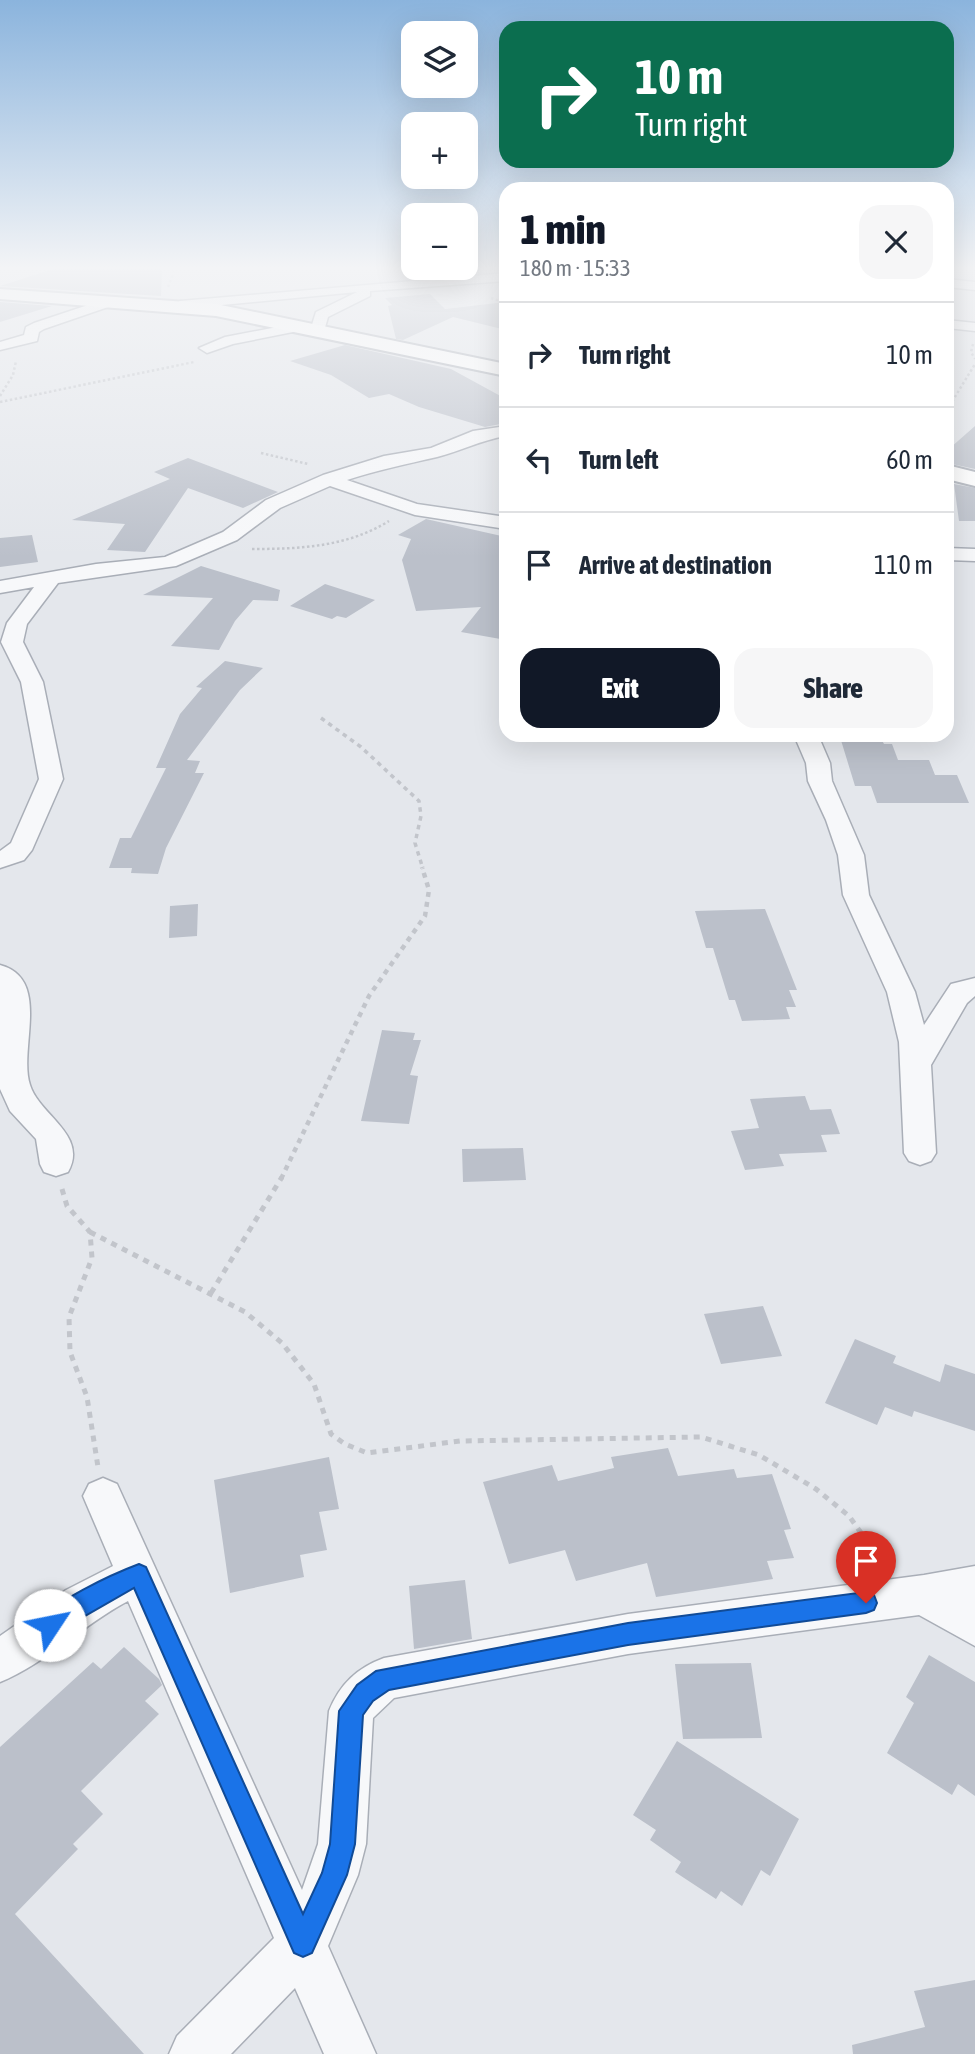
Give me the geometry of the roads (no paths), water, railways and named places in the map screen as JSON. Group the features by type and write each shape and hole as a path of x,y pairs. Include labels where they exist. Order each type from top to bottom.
{"main road":[{"path":"481,365 499,369"},
{"path":"954,474 975,479"}],"street":[{"path":"0,587 96,570 161,564 202,550 243,527 273,504 337,477 499,433"},
{"path":"337,477 381,502 406,509 499,522"},
{"path":"954,554 975,555"},
{"path":"0,860 15,854 23,845 51,779 33,682 20,663 12,642 17,623 50,580"},
{"path":"809,742 818,762 820,781 839,820 851,855 856,895 901,992 914,1042 920,1153"},
{"path":"0,974 11,983 15,1000 13,1082 21,1103 52,1135 56,1164"},
{"path":"915,1065 955,998 961,992 975,987"},
{"path":"103,1496 350,2054"},
{"path":"0,1661 81,1604 139,1574"},
{"path":"195,2054 303,1944 334,1875 342,1844 351,1711 365,1693 384,1679 628,1634 921,1595 975,1585"},
{"path":"921,1595 975,1626"}]}
